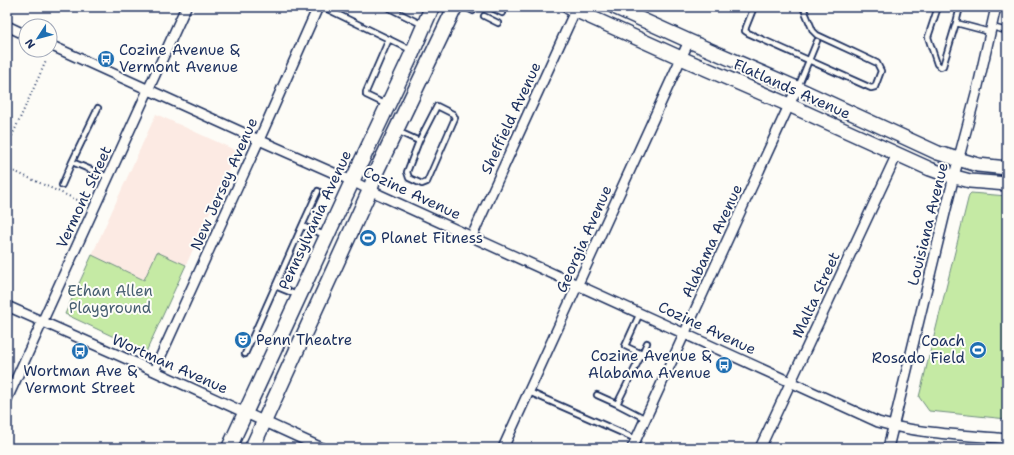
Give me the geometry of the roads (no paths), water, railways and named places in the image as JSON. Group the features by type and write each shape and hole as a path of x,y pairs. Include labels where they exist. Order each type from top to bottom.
{"main road":[{"name":"Pennsylvania Avenue","path":"229,448 432,7"},
{"path":"252,448 370,190 376,172 454,7"},
{"name":"Flatlands Avenue","path":"614,7 797,88 938,153 978,166 1007,168"},
{"name":"Flatlands Avenue","path":"572,9 930,169 970,181 1007,184"}],"street":[{"name":"Vermont Street","path":"7,400 186,7"},
{"name":"New Jersey Avenue","path":"154,371 318,7"},
{"name":"Louisiana Avenue","path":"888,448 954,176 978,86 996,7"},
{"name":"Sheffield Avenue","path":"472,236 572,9"},
{"path":"7,26 18,31"},
{"name":"Georgia Avenue","path":"504,448 689,41"},
{"name":"Cozine Avenue","path":"58,49 352,181 878,422 910,430 1007,439"},
{"name":"Alabama Avenue","path":"634,444 797,88"},
{"name":"Malta Street","path":"760,448 897,154"},
{"name":"Wortman Avenue","path":"7,306 322,448"}],"lane":[{"path":"323,7 413,51"},
{"path":"387,7 424,25"},
{"path":"465,7 473,11"},
{"path":"490,7 502,12"},
{"path":"754,7 745,30 748,33 871,88 875,87 880,74 880,67 877,63 817,35 813,31 803,7"},
{"path":"938,7 928,37 937,64 941,67 943,66 960,7"},
{"path":"484,16 498,23"},
{"path":"956,23 991,30 1007,31"},
{"path":"388,105 366,95 366,92 389,39"},
{"path":"797,88 817,41"},
{"path":"437,106 453,114 455,118 427,182 422,184 410,178 407,172 419,141 437,106"},
{"path":"62,185 98,108"},
{"path":"396,130 419,141"},
{"path":"72,162 108,177"},
{"path":"245,354 318,191"},
{"path":"302,226 326,236"},
{"path":"275,286 299,295"},
{"path":"640,313 625,346 642,354"},
{"path":"617,404 647,343"},
{"path":"529,392 616,430 634,444"},
{"path":"597,395 646,419"}],"place":[{"name":"Cozine Avenue & Vermont Avenue","path":"106,59"},
{"name":"Planet Fitness","path":"368,238"},
{"name":"Penn Theatre","path":"243,340"},
{"name":"Coach Rosado Field","path":"978,350"},
{"name":"Wortman Ave & Vermont Street","path":"80,351"},
{"name":"Cozine Avenue & Alabama Avenue","path":"724,365"}],"park label":[{"name":"Ethan Allen Playground","path":"110,300"}]}
